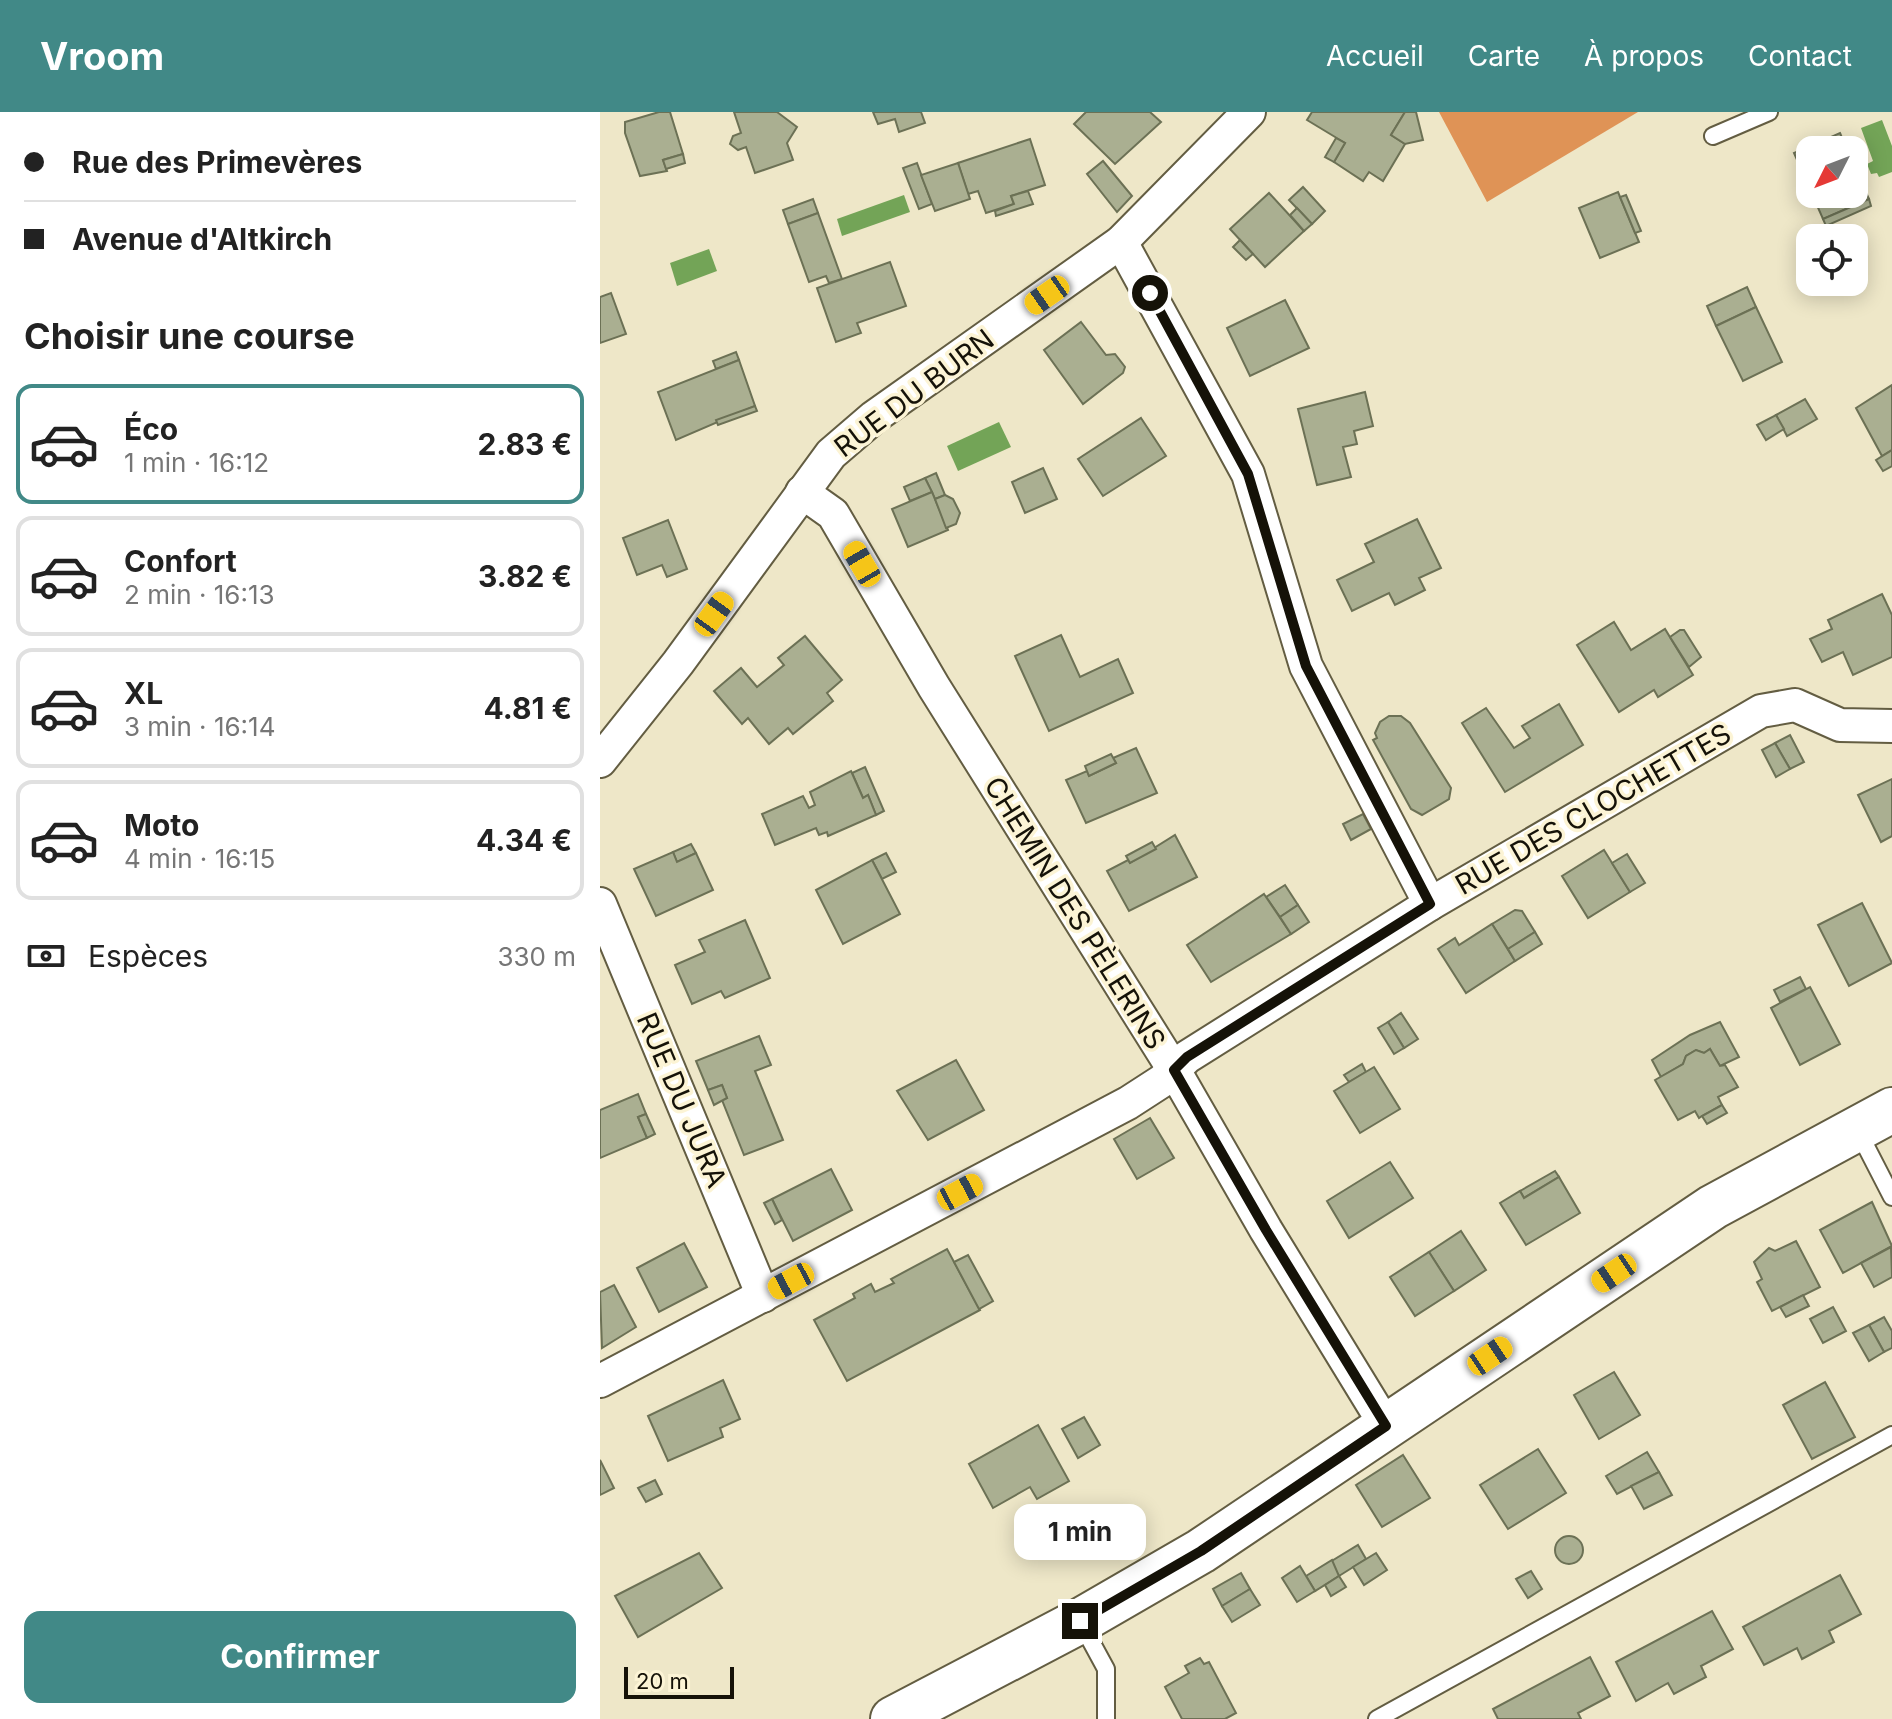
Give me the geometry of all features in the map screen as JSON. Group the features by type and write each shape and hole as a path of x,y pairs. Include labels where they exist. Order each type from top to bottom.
{"main road":[{"path":"893,1719 1080,1621 1201,1551 1713,1207 1874,1119"}],"street":[{"name":"RUE DU BURN","path":"600,761 678,663 831,454 874,417 1121,242 1249,112"},
{"path":"1121,242 1248,474 1306,666 1430,904"},
{"name":"CHEMIN DES PÈLERINS","path":"802,492 833,514 934,687 1174,1070 1266,1230 1386,1426"},
{"name":"RUE DES CLOCHETTES","path":"600,1381 1128,1103 1187,1057 1430,904 1761,711 1795,705 1840,725 1892,726"},
{"name":"RUE DU JURA","path":"600,904 763,1296"}],"lane":[{"path":"1713,136 1769,112"},
{"path":"1874,1119 1892,1197"},
{"path":"1377,1719 1816,1480 1892,1435"},
{"path":"1080,1621 1106,1669 1106,1719"}],"shaded area":[{"path":"1439,112 1638,112 1487,202"},
{"path":"1882,120 1892,146 1892,172 1879,177 1877,173 1871,174 1868,164 1873,161 1868,136 1864,136 1861,128"},
{"path":"904,195 910,212 842,236 837,219"},
{"path":"709,249 717,271 677,286 670,263"},
{"path":"999,422 1011,447 958,471 947,446"}],"building":[{"path":"670,112 683,154 663,160 667,171 640,176 625,133 625,122"},
{"path":"734,112 777,112 797,127 787,143 793,160 755,173 746,147 738,150 730,144 733,136 741,133"},
{"path":"873,112 921,112 925,123 899,132 895,119 878,124"},
{"path":"1086,112 1150,112 1161,122 1115,164 1074,124"},
{"path":"1312,112 1405,112 1391,135 1405,144 1383,181 1369,172 1363,181 1334,162 1345,143 1307,120"},
{"path":"1405,112 1416,112 1423,140 1405,144 1391,135"},
{"path":"1336,138 1345,143 1334,162 1325,157"},
{"path":"1030,139 1045,185 1011,196 1014,204 986,213 978,191 968,194 958,163"},
{"path":"683,154 685,163 666,169 663,160"},
{"path":"1103,161 1132,196 1117,212 1087,174"},
{"path":"917,163 932,204 919,209 903,168"},
{"path":"958,163 970,199 935,211 921,175"},
{"path":"1303,187 1325,211 1312,224 1289,200"},
{"path":"1028,191 1033,204 996,216 995,211 1014,204 1011,196"},
{"path":"1618,192 1639,242 1600,258 1579,208"},
{"path":"1269,193 1304,231 1265,267 1230,229"},
{"path":"1626,195 1641,231 1635,233 1620,197"},
{"path":"813,199 818,213 788,224 783,210"},
{"path":"1297,208 1312,224 1304,231 1290,215"},
{"path":"1818,208 1848,208 1823,219"},
{"path":"1848,208 1866,208 1830,224 1825,224 1823,219"},
{"path":"818,213 842,279 829,283 826,276 809,282 788,224"},
{"path":"1240,240 1253,254 1246,260 1233,247"},
{"path":"890,262 906,306 857,323 861,333 836,342 817,288"},
{"path":"1747,287 1756,307 1716,326 1707,306"},
{"path":"611,293 626,334 600,343 600,297"},
{"path":"1285,300 1309,348 1250,376 1227,328"},
{"path":"1756,307 1782,362 1743,381 1716,326"},
{"path":"1081,322 1106,355 1115,354 1125,367 1123,373 1083,404 1044,350"},
{"path":"736,352 739,360 716,369 713,361"},
{"path":"739,360 755,406 676,440 658,392"},
{"path":"1892,385 1892,450 1882,456 1856,408"},
{"path":"1365,392 1373,426 1354,431 1357,444 1343,447 1351,477 1317,485 1298,409"},
{"path":"1805,399 1817,419 1787,436 1776,415"},
{"path":"755,406 757,411 718,425 716,420"},
{"path":"1776,415 1784,429 1766,440 1757,425"},
{"path":"1141,418 1166,456 1103,496 1078,459"},
{"path":"1892,450 1892,466 1883,471 1876,460"},
{"path":"1043,468 1057,499 1025,513 1012,482"},
{"path":"936,473 945,495 935,499 925,478"},
{"path":"925,478 932,492 910,501 904,487"},
{"path":"932,492 948,530 908,547 892,509"},
{"path":"945,495 953,499 960,513 956,524 946,528 935,499"},
{"path":"1417,519 1441,568 1419,578 1425,590 1395,605 1389,593 1352,611 1337,580 1374,562 1365,544"},
{"path":"668,520 687,569 667,577 662,565 637,575 623,538"},
{"path":"1882,594 1892,615 1892,657 1853,675 1843,652 1822,662 1810,639 1832,629 1828,620"},
{"path":"1614,622 1631,650 1665,629 1693,675 1658,697 1654,690 1619,712 1577,645"},
{"path":"1684,630 1701,657 1689,667 1670,637"},
{"path":"1061,635 1080,677 1118,659 1133,693 1049,731 1015,656"},
{"path":"805,636 842,680 827,693 833,701 793,734 788,728 769,744 748,718 742,724 714,691 741,668 757,687 784,665 778,658"},
{"path":"1559,704 1583,745 1505,792 1462,723 1486,708 1514,748 1530,738 1522,726"},
{"path":"1389,716 1401,716 1410,723 1451,788 1449,799 1422,815 1411,809 1373,740 1377,738 1375,733 1380,722"},
{"path":"1790,735 1804,762 1790,769 1775,743"},
{"path":"1775,743 1790,769 1776,777 1762,750"},
{"path":"1136,748 1157,793 1086,823 1066,780 1087,771 1089,776 1116,763 1113,758"},
{"path":"1111,754 1116,763 1089,776 1085,766"},
{"path":"865,767 884,811 876,815 868,795 863,798 852,773"},
{"path":"851,771 863,798 868,795 876,815 828,836 827,832 819,835 816,828 775,845 762,814 803,796 809,808 815,805 810,792"},
{"path":"1892,779 1892,836 1881,842 1858,795"},
{"path":"1363,814 1371,829 1351,840 1343,824"},
{"path":"1175,835 1197,877 1129,911 1107,871 1128,860 1130,863"},
{"path":"1152,842 1156,849 1130,863 1126,856"},
{"path":"691,844 696,853 677,862 673,852"},
{"path":"1604,850 1630,892 1588,918 1562,876"},
{"path":"673,852 677,862 696,853 713,890 656,916 634,869"},
{"path":"886,853 896,872 882,879 872,860"},
{"path":"1627,854 1645,883 1630,892 1612,863"},
{"path":"872,860 900,914 843,944 816,890"},
{"path":"1285,885 1298,905 1280,917 1266,897"},
{"path":"1264,894 1291,934 1211,982 1187,945"},
{"path":"1862,903 1892,963 1849,986 1818,925"},
{"path":"1298,905 1309,922 1291,934 1280,917"},
{"path":"1515,910 1522,911 1535,932 1508,949 1492,924"},
{"path":"745,920 770,978 725,998 721,991 692,1004 675,965 705,952 699,940"},
{"path":"1492,924 1515,961 1466,993 1438,949 1455,938 1459,945"},
{"path":"1535,932 1542,944 1515,961 1508,949"},
{"path":"1800,977 1806,989 1780,1002 1774,990"},
{"path":"1810,987 1840,1044 1800,1065 1771,1008"},
{"path":"1401,1013 1418,1039 1404,1048 1388,1022"},
{"path":"1388,1022 1404,1048 1394,1054 1378,1028"},
{"path":"1720,1022 1739,1057 1720,1066 1710,1049 1704,1053 1696,1050 1686,1056 1683,1064 1661,1077 1652,1060 1690,1035"},
{"path":"759,1036 771,1065 755,1071 783,1140 744,1155 722,1100 727,1098 722,1085 708,1090 696,1061"},
{"path":"1710,1049 1720,1066 1725,1065 1738,1087 1718,1097 1722,1105 1699,1118 1695,1111 1678,1120 1655,1080 1683,1064 1686,1056 1696,1050 1704,1053"},
{"path":"956,1060 984,1110 928,1140 897,1091"},
{"path":"1362,1064 1366,1072 1349,1082 1344,1075"},
{"path":"1374,1067 1400,1109 1360,1133 1334,1091"},
{"path":"722,1085 727,1098 714,1105 708,1090"},
{"path":"638,1094 646,1114 638,1117 647,1138 600,1158 600,1110"},
{"path":"1722,1105 1727,1113 1707,1124 1702,1116"},
{"path":"646,1114 655,1134 647,1138 638,1117"},
{"path":"1150,1118 1174,1158 1137,1179 1114,1139"},
{"path":"1390,1162 1413,1198 1349,1238 1327,1201"},
{"path":"831,1169 852,1210 793,1241 772,1199"},
{"path":"1555,1171 1559,1177 1524,1198 1520,1191"},
{"path":"1559,1177 1580,1213 1526,1245 1500,1203 1520,1191 1524,1198"},
{"path":"772,1199 782,1220 775,1224 764,1203"},
{"path":"1872,1202 1892,1246 1843,1273 1820,1230"},
{"path":"1461,1231 1486,1270 1454,1291 1429,1252"},
{"path":"1796,1241 1820,1287 1772,1311 1757,1282 1762,1279 1754,1262 1769,1248 1775,1251"},
{"path":"684,1243 707,1287 659,1312 637,1268"},
{"path":"1891,1247 1892,1277 1874,1287 1861,1263"},
{"path":"947,1249 980,1310 847,1381 814,1320 855,1298 853,1294 871,1284 875,1292 894,1283 891,1279"},
{"path":"1429,1252 1454,1291 1415,1316 1390,1277"},
{"path":"968,1255 993,1301 979,1309 954,1262"},
{"path":"614,1285 636,1327 602,1348 600,1292"},
{"path":"1803,1295 1809,1306 1786,1317 1780,1307"},
{"path":"1833,1307 1846,1331 1823,1343 1810,1319"},
{"path":"1884,1317 1892,1331 1892,1348 1884,1352 1869,1325"},
{"path":"1869,1325 1884,1352 1869,1361 1853,1333"},
{"path":"1614,1372 1640,1415 1599,1439 1574,1395"},
{"path":"723,1380 740,1419 720,1428 723,1437 668,1461 648,1416"},
{"path":"1825,1382 1855,1437 1812,1459 1783,1405"},
{"path":"1084,1417 1100,1445 1078,1458 1062,1429"},
{"path":"1038,1425 1069,1481 1037,1499 1030,1487 993,1508 969,1464"},
{"path":"1538,1449 1566,1493 1508,1529 1480,1485"},
{"path":"1647,1452 1659,1472 1617,1494 1606,1476"},
{"path":"1403,1455 1430,1498 1382,1527 1356,1485"},
{"path":"600,1460 614,1488 600,1495"},
{"path":"1659,1472 1672,1495 1644,1509 1631,1486"},
{"path":"655,1480 662,1494 646,1502 638,1488"},
{"path":"1569,1536 1579,1540 1583,1550 1579,1560 1569,1564 1559,1560 1555,1550 1559,1540"},
{"path":"1358,1545 1366,1559 1339,1576 1330,1562"},
{"path":"699,1553 722,1588 638,1637 615,1596"},
{"path":"1376,1553 1387,1570 1364,1585 1353,1567"},
{"path":"1332,1560 1339,1576 1315,1591 1306,1576"},
{"path":"1300,1566 1315,1591 1297,1602 1282,1578"},
{"path":"1531,1571 1542,1589 1528,1598 1516,1579"},
{"path":"1241,1573 1250,1589 1222,1606 1213,1589"},
{"path":"1840,1575 1861,1614 1829,1631 1834,1642 1802,1659 1797,1648 1764,1665 1743,1627"},
{"path":"1339,1576 1346,1587 1331,1596 1325,1585"},
{"path":"1250,1589 1260,1605 1232,1622 1222,1606"},
{"path":"1712,1611 1733,1649 1701,1666 1706,1677 1674,1694 1668,1683 1636,1701 1616,1662"},
{"path":"1590,1657 1610,1696 1578,1713 1581,1719 1498,1719 1493,1709"},
{"path":"1200,1658 1204,1664 1209,1662 1236,1713 1225,1719 1182,1719 1165,1687 1189,1673 1185,1666"}],"route":[{"path":"1080,1621 1201,1551 1386,1426 1266,1230 1174,1070 1187,1057 1430,904 1306,666 1248,474 1150,293"}]}
